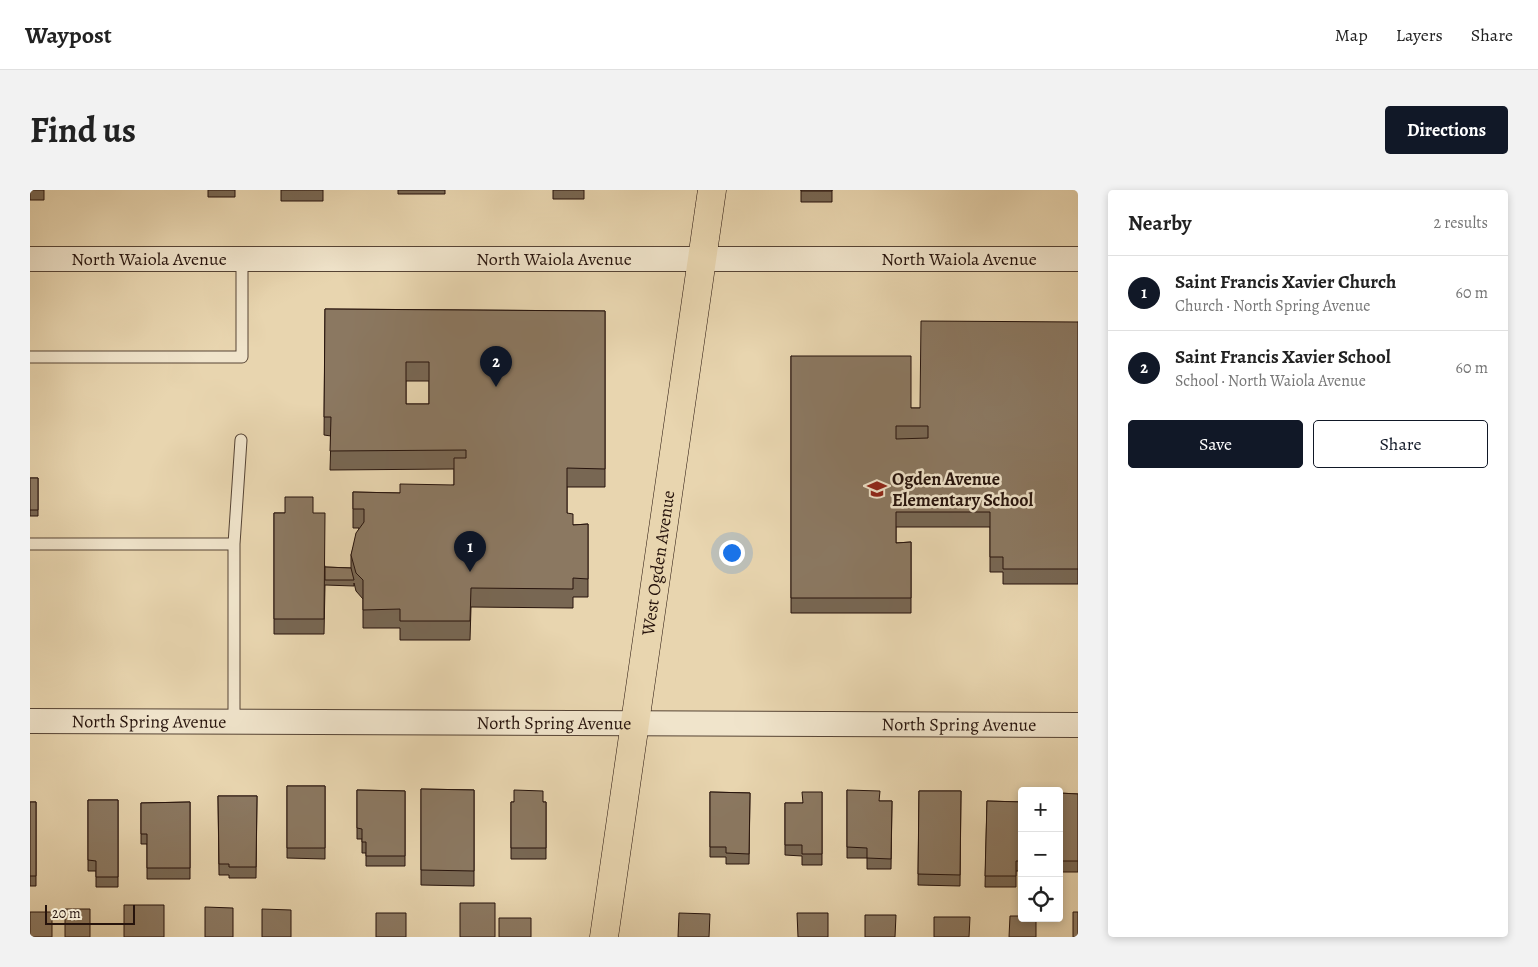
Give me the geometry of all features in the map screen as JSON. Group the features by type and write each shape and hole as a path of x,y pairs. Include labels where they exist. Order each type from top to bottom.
{"main road":[{"name":"West Ogden Avenue","path":"604,937 712,190"}],"street":[{"name":"North Waiola Avenue","path":"30,259 1078,259"},
{"name":"North Spring Avenue","path":"30,721 1078,725"}],"lane":[{"path":"30,357 242,357 242,259"},
{"path":"234,722 234,544 241,440"},
{"path":"30,544 234,544"}],"building":[{"path":"832,190 832,191 801,191"},
{"path":"325,309 605,311 605,469 567,468 567,513 573,514 573,525 588,524 588,579 573,578 573,589 471,588 470,621 400,621 400,609 363,610 363,580 356,573 351,555 356,533 364,522 364,509 353,509 353,492 400,493 400,484 454,485 454,458 466,458 466,450 330,451 331,417 324,417","holes":["406,362 429,362 429,404 406,404"]},
{"path":"921,321 1078,322 1078,569 1003,569 1003,557 990,557 990,512 896,512 896,543 911,542 911,598 791,598 791,356 911,356 911,408 920,408","holes":["896,426 928,426 928,438 896,439"]},
{"path":"30,478 38,478 38,510 30,510"},
{"path":"285,497 313,497 313,513 325,513 324,619 274,619 274,513 285,513"},
{"path":"325,567 351,568 354,580 325,580"},
{"path":"287,786 325,786 325,848 287,848"},
{"path":"421,789 474,790 474,871 421,870"},
{"path":"357,790 405,791 405,856 366,856 366,842 362,842 362,829 357,828"},
{"path":"514,790 543,791 543,802 546,802 546,848 511,848 511,802 514,802"},
{"path":"847,790 880,791 879,801 892,801 891,859 867,858 867,848 847,847"},
{"path":"919,791 961,791 960,875 918,874"},
{"path":"710,792 750,793 749,854 726,853 726,847 710,847"},
{"path":"802,792 822,792 822,854 802,854 802,845 785,845 785,803 803,803"},
{"path":"1063,793 1078,794 1078,861 1063,861"},
{"path":"218,796 257,796 256,867 229,867 229,864 219,864"},
{"path":"88,800 118,800 118,877 96,877 96,861 88,860"},
{"path":"987,801 1018,802 1018,861 1016,861 1016,876 985,876"},
{"path":"30,802 36,802 36,876 30,876"},
{"path":"190,802 190,868 147,868 147,834 141,834 141,803"},
{"path":"460,903 495,903 495,937 460,937"},
{"path":"124,905 164,905 164,937 124,937"},
{"path":"205,907 233,908 233,937 205,937"},
{"path":"65,909 90,909 90,937 65,937"},
{"path":"262,909 291,910 291,937 262,937"},
{"path":"30,912 52,912 52,937 30,937"},
{"path":"1073,912 1078,912 1078,937 1073,937"},
{"path":"376,913 406,913 406,937 376,937"},
{"path":"679,913 710,914 709,937 678,937"},
{"path":"797,913 828,913 828,937 798,937"},
{"path":"865,915 896,915 895,937 865,937"},
{"path":"1010,916 1018,916 1018,922 1036,922 1036,937 1009,937"},
{"path":"934,917 970,917 969,937 934,937"},
{"path":"499,918 531,918 531,937 499,937"}],"place":[{"name":"Saint Francis Xavier School","path":"496,387"},
{"name":"Ogden Avenue Elementary School","path":"877,489"},
{"name":"Saint Francis Xavier Church","path":"470,572"}]}
